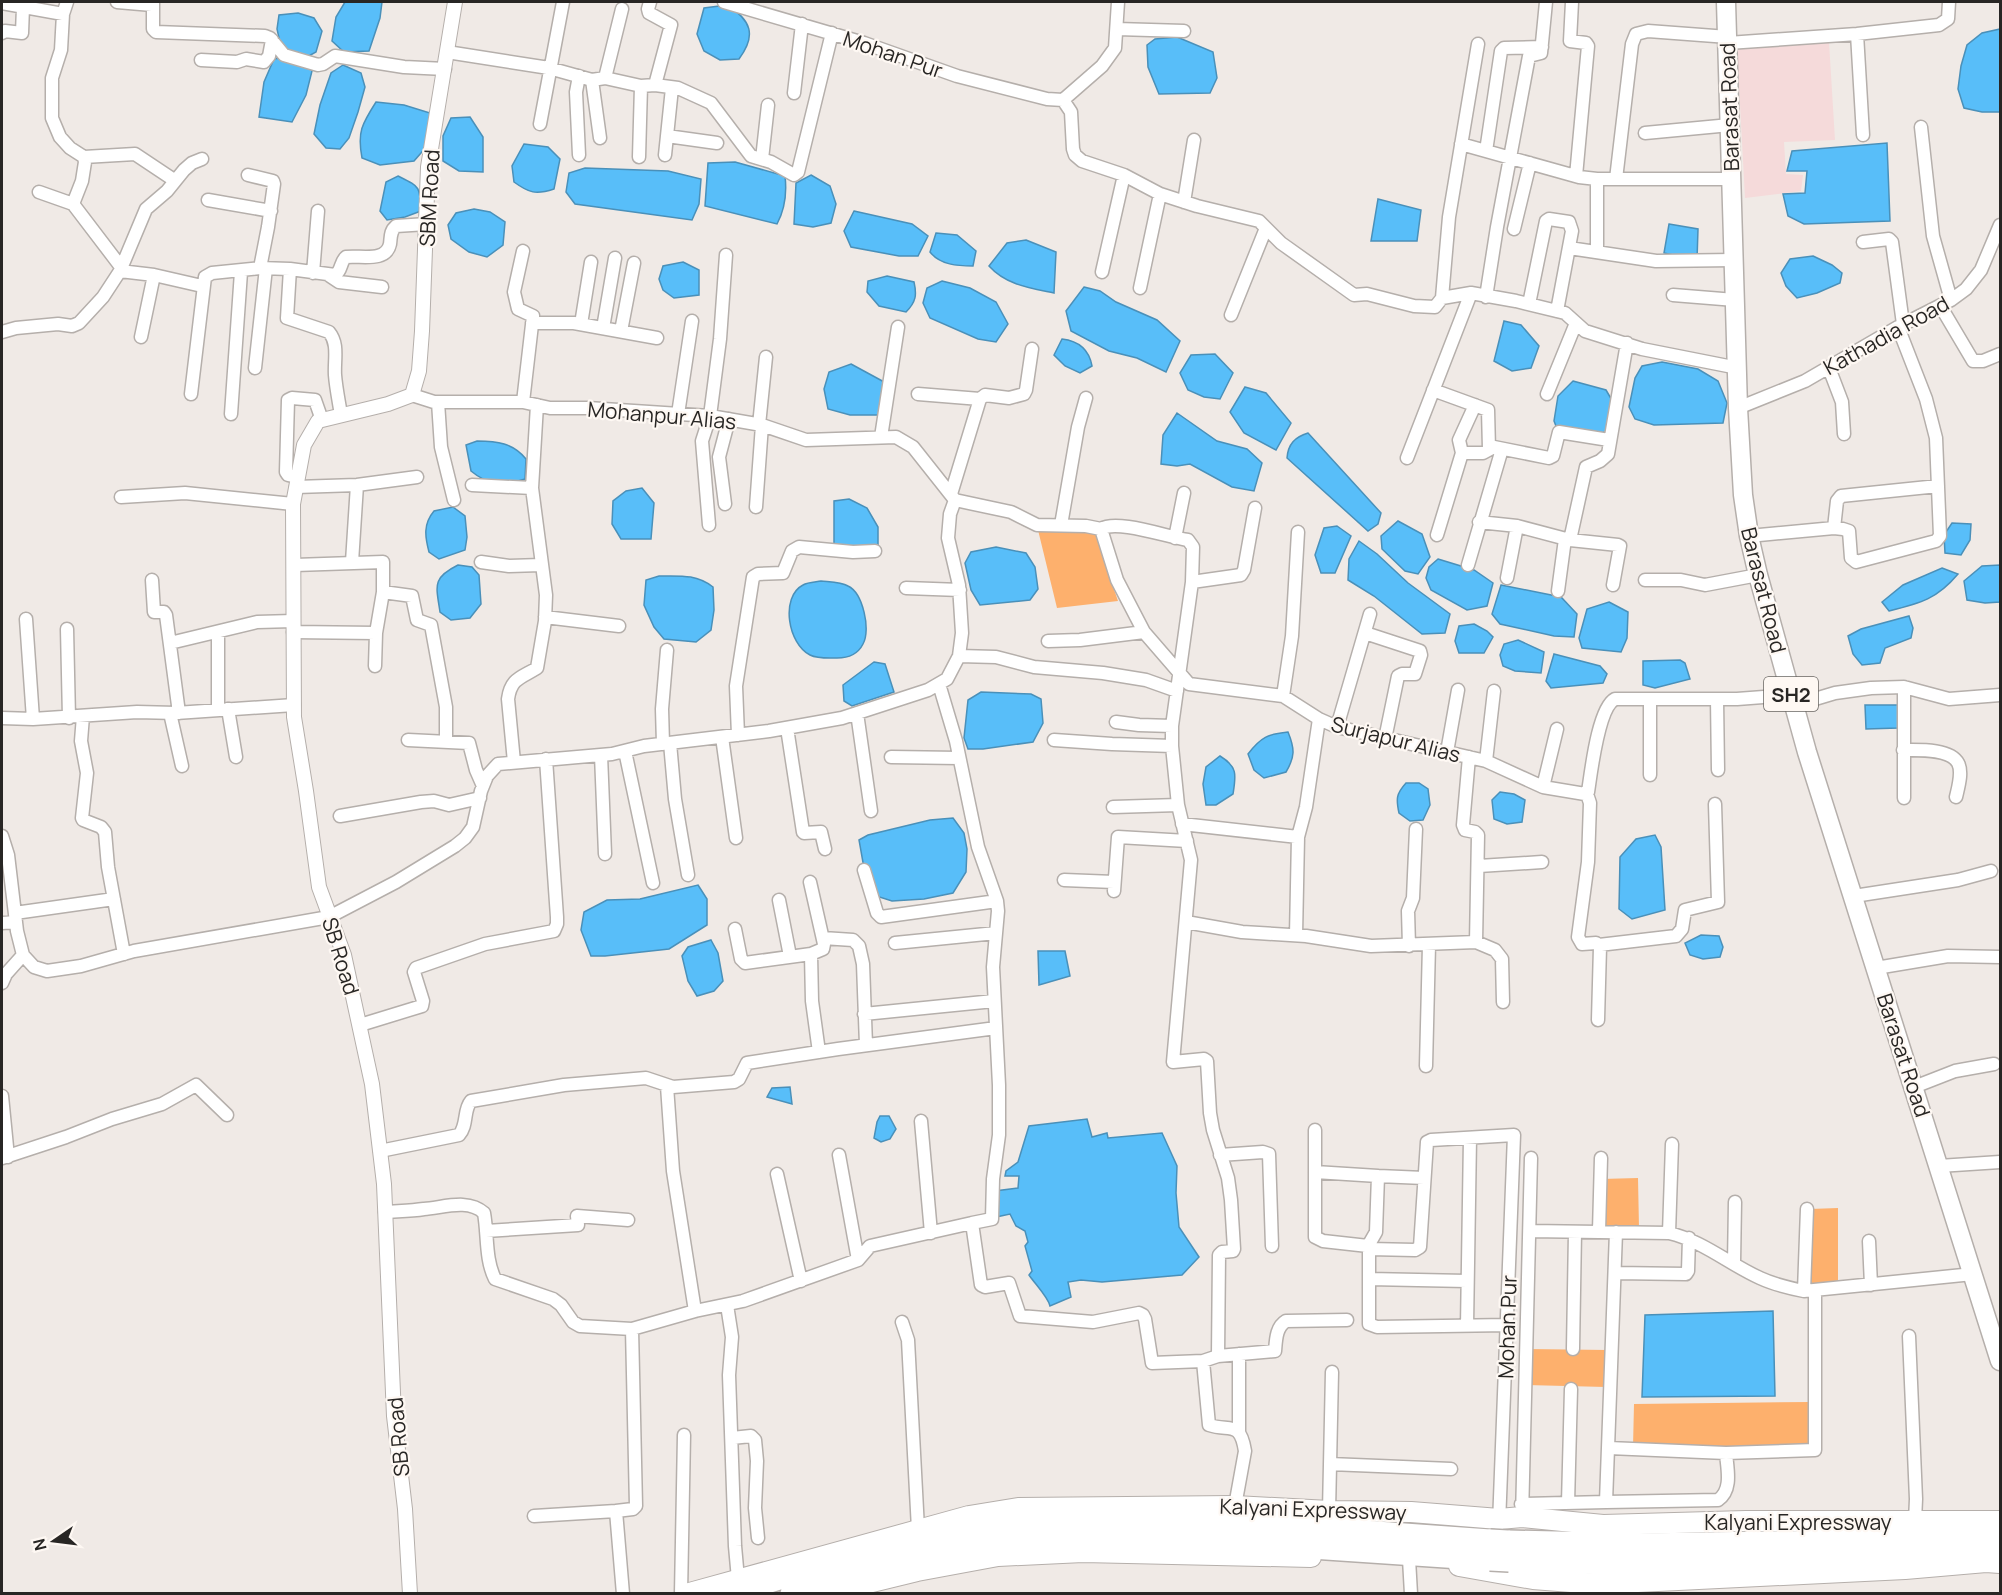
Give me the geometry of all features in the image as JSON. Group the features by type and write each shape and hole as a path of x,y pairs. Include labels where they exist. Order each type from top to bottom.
{"highway":[{"name":"Kalyani Expressway","path":"686,1593 735,1586 918,1529 969,1516 1018,1508 1235,1506 1411,1512 1499,1519 1522,1510 1603,1525 1746,1521 2001,1521"},
{"path":"735,1586 989,1526 1091,1523 1263,1524 1551,1564 1826,1562 1920,1558 2001,1549"},
{"path":"822,1593 852,1590 917,1571 998,1556 1083,1552 1409,1559 1642,1544 1876,1541 2001,1532"},
{"path":"791,1593 854,1573 994,1545 1092,1540 1499,1555 1533,1580 1597,1584 2001,1563"}],"main road":[{"name":"Barasat Road","path":"1726,2 1741,478 1749,536 1807,752 2001,1361"}],"street":[{"path":"117,2 152,3 153,29 156,32 265,36 272,40 284,55 318,65 335,56 404,67 445,69"},
{"name":"SBM Road","path":"412,395 419,371 428,167 455,2"},
{"path":"540,124 563,2"},
{"path":"651,2 649,13 671,26 655,85"},
{"name":"Mohan Pur","path":"731,2 832,33 957,76 1047,99 1063,100"},
{"path":"1118,2 1115,48 1102,66 1063,100 1071,112 1075,155 1086,163 1124,175 1160,194 1259,221 1281,243 1354,295 1367,294 1414,306 1435,307 1442,298 1449,217 1478,44"},
{"path":"1486,297 1529,56 1541,53 1546,2"},
{"path":"1572,2 1570,41 1588,46 1576,176"},
{"path":"1616,178 1632,44 1636,34 1648,31 1728,40 1857,34 1939,25 1948,19 1949,2"},
{"path":"2,3 23,7 65,8 61,50 52,78 52,118 60,137 70,148 84,157 135,154 174,180"},
{"path":"2,33 5,31 22,33 23,7"},
{"path":"579,155 576,92 592,78 621,9"},
{"path":"794,93 802,24"},
{"path":"1117,29 1184,32"},
{"path":"447,52 549,68 641,86 655,85 672,88 711,103 751,156 771,162 794,175 798,172 832,33"},
{"path":"1857,34 1863,135"},
{"path":"201,60 237,62 246,59 264,62 269,56 272,40"},
{"path":"1486,151 1501,51 1504,48 1542,47"},
{"path":"592,78 600,138"},
{"path":"639,157 641,86"},
{"path":"665,155 672,88"},
{"path":"762,159 768,105"},
{"path":"1645,133 1730,125"},
{"path":"1921,127 1933,236 1946,303 1973,361 1983,361 2001,354"},
{"path":"667,136 717,143"},
{"path":"1184,202 1194,140"},
{"path":"1461,144 1576,176 1597,179 1731,179"},
{"path":"73,204 82,181 84,157"},
{"path":"2,332 15,328 58,324 72,326 79,323 103,297 120,269 146,210 192,163 202,159"},
{"path":"1514,229 1530,163"},
{"path":"248,175 273,181 274,186 263,268 255,368"},
{"path":"1102,272 1124,175"},
{"path":"1597,179 1598,252"},
{"path":"39,192 73,204 120,269 202,286"},
{"path":"1140,288 1160,194"},
{"path":"208,200 271,211"},
{"path":"313,273 318,211"},
{"path":"1529,304 1547,220 1571,224 1572,231 1557,311"},
{"path":"191,394 202,286 205,277 212,273 241,272 263,268 337,274 346,257 375,257 385,254 389,249 392,230 396,226 427,224"},
{"name":"Kathadia Road","path":"1738,408 1785,390 1829,368 1900,326 1946,303 1966,289 1982,270 2001,225"},
{"path":"1231,315 1266,228"},
{"path":"1749,536 1843,529 1849,531 1853,562 1936,541 1940,536 1938,453 1926,399 1900,326 1892,242 1885,239 1863,242"},
{"path":"1569,248 1656,261 1734,260"},
{"path":"523,251 514,292 518,309 533,316 523,402"},
{"path":"709,525 702,441 710,416 720,339 726,255"},
{"path":"603,328 615,258"},
{"path":"581,324 591,262"},
{"path":"621,331 634,262"},
{"path":"290,269 287,318 332,335 336,344 335,376 341,415"},
{"path":"231,414 241,272"},
{"path":"327,274 339,282 382,286"},
{"path":"141,337 154,275"},
{"path":"1442,298 1471,293 1529,304 1565,313 1585,331 1642,349 1738,368"},
{"path":"1407,458 1471,293"},
{"path":"1673,295 1735,300"},
{"path":"678,414 692,321"},
{"path":"532,323 581,324 657,338"},
{"path":"1547,394 1576,323"},
{"path":"880,437 898,327"},
{"path":"1558,591 1586,467 1605,459 1608,454 1627,343"},
{"path":"2,836 8,855 23,955 34,967 47,971 81,966 124,954 328,917 396,882 455,846 473,827 481,792 491,770 498,764 601,755 787,728 842,718 928,690 946,679 960,656 962,633 960,590 948,538 953,497 980,399 985,395 1009,398 1024,394 1032,349"},
{"path":"756,507 766,357"},
{"path":"1829,368 1842,402 1844,434"},
{"path":"1433,390 1489,412 1496,449 1468,565"},
{"path":"918,394 980,399"},
{"path":"412,395 388,404 322,420 315,400 292,398 288,400 286,472 296,482 357,485 417,477"},
{"name":"Mohanpur Alias","path":"412,395 438,402 523,402 550,408 588,408 710,416 761,425 806,440 896,437 913,447 953,497"},
{"path":"1061,525 1078,427 1086,398"},
{"path":"438,402 441,447 454,500"},
{"path":"514,762 508,699 513,681 537,668 545,617 546,595 532,488 537,405"},
{"path":"1437,535 1462,453 1459,440 1474,405"},
{"path":"725,504 719,458 729,419"},
{"name":"SB Road","path":"322,420 318,421 304,445 293,504 294,717 319,887 328,917 344,955 372,1084 385,1212 394,1416 405,1509 410,1593"},
{"path":"1462,453 1483,453 1496,449 1550,458 1553,456 1559,432 1609,440"},
{"path":"352,562 357,485"},
{"path":"472,485 532,488"},
{"path":"1834,528 1837,501 1841,496 1938,486"},
{"path":"121,497 185,493 293,504"},
{"path":"1175,538 1184,493"},
{"path":"953,497 1011,512 1037,525 1101,529 1106,526 1124,527 1188,540 1193,547 1192,582 1181,675 1172,726 1178,806 1191,860 1173,1062 1204,1059 1207,1061 1210,1113 1228,1178 1234,1249 1219,1255 1218,1356"},
{"path":"1192,582 1241,574 1244,570 1255,508"},
{"path":"1479,522 1517,526 1568,540 1620,546 1613,585"},
{"path":"1507,578 1517,526"},
{"name":"Surjapur Alias","path":"1101,529 1117,580 1144,632 1189,684 1283,696 1319,719 1337,727 1486,761 1543,787 1587,794"},
{"path":"1283,696 1292,636 1298,532"},
{"path":"738,735 736,686 753,577 758,574 783,573 792,551 799,547 853,552 875,551"},
{"path":"295,565 383,562 383,592 376,633 375,666"},
{"path":"481,562 509,566 541,564"},
{"path":"1645,580 1681,580 1705,585 1758,575"},
{"path":"152,580 153,610 155,613 166,614 174,713 182,766"},
{"path":"906,588 960,590"},
{"path":"383,592 412,596 417,620 431,626 446,707 446,741"},
{"path":"1337,727 1370,614"},
{"path":"545,617 619,626"},
{"path":"26,619 33,719"},
{"path":"170,643 261,621 293,627 376,633"},
{"path":"67,629 69,718"},
{"path":"218,632 223,710 236,757"},
{"path":"1048,641 1080,640 1144,632"},
{"path":"1365,633 1419,651 1421,655 1415,674 1398,676 1385,739"},
{"path":"667,650 662,709 688,875"},
{"path":"960,656 996,657 1035,667 1103,673 1146,680 1177,691"},
{"path":"385,1212 466,1205 480,1209 484,1214 491,1272 498,1281 553,1299 561,1305 573,1322 580,1326 632,1329 695,1311 743,1301 801,1281 858,1260 870,1246 992,1219 993,1179 999,1135 993,967 997,901 978,847 959,758 939,684"},
{"path":"1904,687 1904,798"},
{"path":"1715,804 1718,902 1685,910 1682,929 1676,936 1599,945 1596,943 1582,944 1578,937 1588,862 1590,803 1587,794 1596,743 1608,705 1615,699 1793,700 1871,688 1904,687 1949,699 2001,695"},
{"path":"1447,752 1458,690"},
{"path":"1486,761 1494,691"},
{"path":"1650,699 1650,775"},
{"path":"1717,699 1718,770"},
{"path":"2,718 69,718 137,712 174,713 294,705"},
{"path":"857,713 871,811"},
{"path":"83,716 81,741 87,773 82,818 101,827 105,832 108,867 124,954"},
{"path":"1296,935 1298,837 1306,807 1319,719"},
{"path":"1116,722 1172,726"},
{"path":"787,728 803,832 821,832 825,849"},
{"path":"1543,787 1557,729"},
{"path":"722,737 735,838"},
{"path":"1054,740 1172,746"},
{"path":"408,741 469,743 481,792"},
{"path":"1903,750 1934,751 1950,755 1958,763 1960,772 1956,797"},
{"path":"625,751 653,883"},
{"path":"601,755 604,854"},
{"path":"891,757 959,758"},
{"path":"1469,757 1463,828 1478,833 1476,942"},
{"path":"360,1025 422,1006 423,1001 414,972 416,968 484,944 554,931 557,917 546,759"},
{"path":"340,816 421,802 434,801 450,805 481,792"},
{"path":"1113,807 1178,806"},
{"path":"1182,824 1298,837"},
{"path":"1409,946 1408,911 1413,898 1416,829"},
{"path":"1064,880 1114,887 1118,837 1186,841"},
{"path":"1479,866 1542,862"},
{"path":"864,870 877,913 881,917 997,901"},
{"path":"1854,896 1958,880 1991,871"},
{"path":"735,929 742,962 811,954 824,948 810,882"},
{"path":"2,923 16,918 114,898"},
{"path":"779,900 790,956"},
{"path":"1186,922 1242,932 1296,935 1371,946 1476,942 1495,950 1502,958 1503,1002"},
{"path":"895,943 996,933"},
{"path":"823,938 853,940 859,946 863,964 866,1045"},
{"path":"1426,1066 1429,945"},
{"path":"1598,1020 1599,945"},
{"path":"811,954 812,1001 819,1052"},
{"path":"2,983 6,974 23,955"},
{"path":"1876,968 1948,956 2001,957"},
{"path":"864,1014 994,1001"},
{"path":"380,1151 459,1135 464,1128 467,1105 471,1101 564,1085 646,1078 667,1086 735,1082 747,1063 996,1028"},
{"path":"1914,1087 1955,1071 1994,1064"},
{"path":"2,1096 5,1158 112,1119 162,1104 196,1085 227,1115"},
{"path":"667,1086 673,1171 695,1311"},
{"path":"921,1121 931,1233"},
{"path":"1315,1130 1315,1237 1323,1241 1369,1248 1415,1250 1420,1247 1427,1142 1470,1138 1467,1326"},
{"name":"Mohan Pur","path":"1470,1138 1514,1135 1499,1555"},
{"path":"1669,1233 1672,1144"},
{"path":"1220,1155 1263,1152 1269,1154 1272,1246"},
{"path":"838,1155 858,1260"},
{"path":"1531,1158 1522,1510 1568,1503 1718,1500 1727,1486 1726,1453"},
{"path":"1599,1231 1601,1158"},
{"path":"1939,1166 2001,1162"},
{"path":"1315,1172 1424,1178"},
{"path":"777,1174 801,1281"},
{"path":"1378,1176 1376,1232 1369,1248 1368,1319 1372,1326 1508,1325"},
{"path":"1734,1263 1735,1202"},
{"path":"1609,1448 1726,1453 1815,1450 1807,1209"},
{"path":"486,1231 578,1225 577,1216 628,1220"},
{"path":"972,1223 981,1285 985,1287 1009,1283 1020,1316 1093,1322 1139,1313 1145,1319 1152,1363 1203,1361 1218,1356 1275,1351 1278,1331 1281,1324 1286,1321 1347,1320"},
{"path":"1530,1231 1669,1233 1689,1238 1758,1278 1773,1284 1810,1291 1973,1274"},
{"path":"1573,1349 1575,1232"},
{"path":"1606,1502 1616,1232"},
{"path":"1615,1273 1686,1274 1689,1238"},
{"path":"1869,1242 1871,1285"},
{"path":"1369,1279 1467,1281"},
{"path":"727,1305 732,1337 729,1375 735,1586"},
{"path":"902,1322 908,1340 918,1529"},
{"path":"534,1516 633,1509 636,1506 632,1329"},
{"path":"1909,1336 1916,1489 1915,1521"},
{"path":"1235,1506 1245,1451 1239,1432 1239,1354"},
{"path":"1203,1361 1209,1425 1231,1428 1239,1432"},
{"path":"1329,1511 1332,1372"},
{"path":"1568,1503 1571,1389"},
{"path":"681,1593 684,1435"},
{"path":"732,1438 751,1436 756,1443 755,1508 758,1538"},
{"path":"1330,1464 1451,1469"},
{"path":"616,1510 623,1593"},
{"path":"1409,1559 1411,1593"}],"shaded area":[{"path":"1829,42 1835,140 1784,142 1786,174 1803,175 1801,191 1745,198 1737,48"},
{"path":"1038,530 1095,533 1118,601 1057,608"},
{"path":"1638,1178 1639,1228 1602,1227 1601,1179"},
{"path":"1838,1208 1838,1286 1809,1289 1810,1209"},
{"path":"1527,1349 1608,1350 1606,1387 1526,1385"},
{"path":"1810,1402 1811,1447 1633,1447 1634,1404"}],"water":[{"path":"345,2 382,2 380,18 369,51 344,52 332,41 336,17"},
{"path":"727,5 742,16 746,22 749,29 748,43 739,59 720,60 704,51 697,34 704,8"},
{"path":"298,13 314,18 322,31 316,52 307,57 282,51 277,29 279,15"},
{"path":"2000,29 2000,112 1982,112 1964,108 1958,89 1967,45 1982,33"},
{"path":"1177,37 1213,52 1217,78 1210,93 1159,94 1148,67 1147,45 1155,39"},
{"path":"291,56 313,67 306,95 292,122 259,117 264,82 274,59"},
{"path":"343,65 361,73 365,87 349,138 340,149 326,148 314,134 320,105 331,73"},
{"path":"376,102 404,105 430,113 428,145 414,161 380,165 362,158 360,141 362,128"},
{"path":"470,117 483,137 483,172 459,171 443,161 443,136 451,118"},
{"path":"1887,143 1890,221 1804,224 1788,216 1783,194 1805,193 1807,171 1787,171 1792,151"},
{"path":"524,144 548,147 560,159 554,189 533,192 514,182 512,166"},
{"path":"735,162 785,176 785,201 777,224 705,206 708,163"},
{"path":"585,168 668,171 701,179 699,204 692,220 575,204 566,192 569,173"},
{"path":"811,175 830,186 836,204 831,223 813,227 794,224 796,183"},
{"path":"398,176 417,188 421,211 387,220 380,211 386,182"},
{"path":"1378,199 1421,210 1417,241 1371,241"},
{"path":"474,209 490,212 505,222 503,245 487,257 469,252 451,239 448,225 456,213"},
{"path":"854,211 912,224 928,236 918,256 899,256 851,247 844,231"},
{"path":"1669,224 1698,229 1697,260 1664,253"},
{"path":"936,233 957,235 976,251 973,266 950,264 934,256 930,252"},
{"path":"1026,240 1056,252 1054,293 1011,282 989,266 1007,243"},
{"path":"1813,256 1832,265 1842,273 1840,283 1817,293 1797,298 1786,286 1781,273 1790,259"},
{"path":"683,262 699,270 699,295 674,298 663,290 659,279 663,266"},
{"path":"887,276 914,282 915,298 906,312 879,306 867,292 868,281"},
{"path":"942,281 970,288 996,302 1008,324 996,342 978,339 930,318 923,303 927,288"},
{"path":"1084,287 1100,291 1116,302 1157,320 1180,341 1166,372 1137,358 1109,351 1071,331 1066,311"},
{"path":"1504,321 1521,325 1539,346 1531,368 1512,371 1494,361"},
{"path":"1062,339 1082,347 1092,366 1080,373 1065,366 1054,355"},
{"path":"1215,354 1233,373 1220,399 1204,397 1188,390 1180,373 1191,355"},
{"path":"1662,362 1698,369 1718,381 1727,403 1723,423 1654,425 1635,419 1629,407 1635,378 1642,366"},
{"path":"851,364 886,383 880,415 850,415 828,409 824,389 829,372"},
{"path":"1573,381 1606,390 1613,402 1608,430 1601,434 1556,426 1554,421 1558,396"},
{"path":"1245,387 1266,393 1291,423 1276,450 1244,433 1230,412"},
{"path":"1177,413 1217,441 1247,449 1262,463 1254,491 1232,487 1190,464 1177,466 1161,464 1163,435"},
{"path":"1308,433 1381,513 1378,524 1368,531 1287,458 1293,442"},
{"path":"477,441 504,444 516,449 526,459 525,479 503,484 496,483 484,480 471,471 466,445"},
{"path":"642,488 654,503 651,539 621,539 612,524 613,501 626,491"},
{"path":"849,499 867,508 878,527 878,550 834,548 834,501"},
{"path":"453,507 465,516 467,537 465,550 439,559 429,552 426,536 428,521 434,511"},
{"path":"1398,521 1422,534 1430,557 1418,574 1405,571 1382,549 1381,536"},
{"path":"1952,523 1971,524 1970,540 1961,555 1945,553 1944,535"},
{"path":"1337,526 1351,536 1335,573 1321,573 1315,555 1324,528"},
{"path":"1359,541 1377,554 1408,583 1450,614 1445,633 1422,634 1374,596 1348,580 1349,559"},
{"path":"996,547 1026,553 1035,567 1038,589 1030,600 980,605 971,590 965,563 971,552"},
{"path":"1438,559 1474,570 1493,583 1487,606 1467,610 1431,590 1426,578 1429,567"},
{"path":"458,565 472,567 479,575 481,604 470,618 451,620 440,612 437,589 440,578"},
{"path":"2000,565 2000,602 1985,603 1967,600 1964,581 1982,566"},
{"path":"1942,568 1958,574 1943,589 1928,599 1889,611 1882,602 1903,585"},
{"path":"659,576 694,578 713,587 714,610 711,630 696,642 664,639 654,627 644,605 646,580"},
{"path":"821,581 848,586 858,596 864,612 866,630 863,644 856,653 849,656 824,658 810,655 796,641 792,631 789,610 791,599 796,591 805,584"},
{"path":"1501,585 1561,597 1577,614 1574,637 1554,636 1500,624 1492,614"},
{"path":"1609,602 1628,612 1627,638 1621,652 1582,648 1579,638 1587,609"},
{"path":"1909,616 1913,628 1911,638 1885,648 1880,663 1862,665 1853,654 1848,636 1861,629"},
{"path":"1474,624 1493,637 1484,653 1459,653 1455,641 1459,626"},
{"path":"1518,640 1544,652 1541,673 1515,671 1503,666 1500,655 1504,644"},
{"path":"1554,654 1600,666 1607,674 1603,683 1551,688 1546,681"},
{"path":"1680,660 1685,663 1690,679 1655,688 1643,685 1643,661"},
{"path":"874,662 885,664 894,692 852,706 844,701 843,685"},
{"path":"981,692 1031,694 1041,699 1043,723 1033,742 968,749 964,738 968,700"},
{"path":"1865,705 1898,705 1898,728 1866,729"},
{"path":"1288,732 1293,753 1289,767 1286,772 1264,778 1254,770 1248,754 1265,737"},
{"path":"1220,756 1233,768 1235,782 1233,794 1216,805 1206,805 1203,784 1206,767"},
{"path":"1406,783 1419,783 1428,789 1430,805 1423,820 1410,821 1399,813 1398,797"},
{"path":"1500,792 1514,794 1525,800 1522,822 1507,824 1494,819 1492,800"},
{"path":"953,818 964,833 967,849 966,872 953,893 924,899 892,901 873,895 864,868 859,840 868,835 930,820"},
{"path":"1655,835 1661,847 1665,910 1632,919 1619,909 1620,857 1636,839"},
{"path":"698,885 707,899 707,925 669,949 591,956 581,930 584,912 607,900 640,899"},
{"path":"1701,935 1719,936 1723,947 1720,957 1703,959 1690,955 1685,943"},
{"path":"711,940 718,953 723,981 714,991 697,996 688,981 682,956 688,947"},
{"path":"1038,951 1065,951 1070,976 1039,985"},
{"path":"790,1087 792,1104 767,1097 772,1088"},
{"path":"880,1116 889,1116 896,1129 890,1139 881,1142 874,1138"},
{"path":"1087,1119 1092,1137 1107,1133 1108,1138 1162,1133 1177,1166 1176,1193 1179,1227 1199,1257 1182,1275 1102,1282 1081,1280 1068,1282 1071,1297 1050,1306 1029,1275 1032,1271 1025,1246 1028,1242 1025,1231 1016,1226 1010,1214 996,1217 995,1191 1018,1188 1019,1176 1005,1176 1006,1171 1018,1162 1029,1126"},
{"path":"1773,1311 1775,1396 1642,1397 1645,1315"}]}
